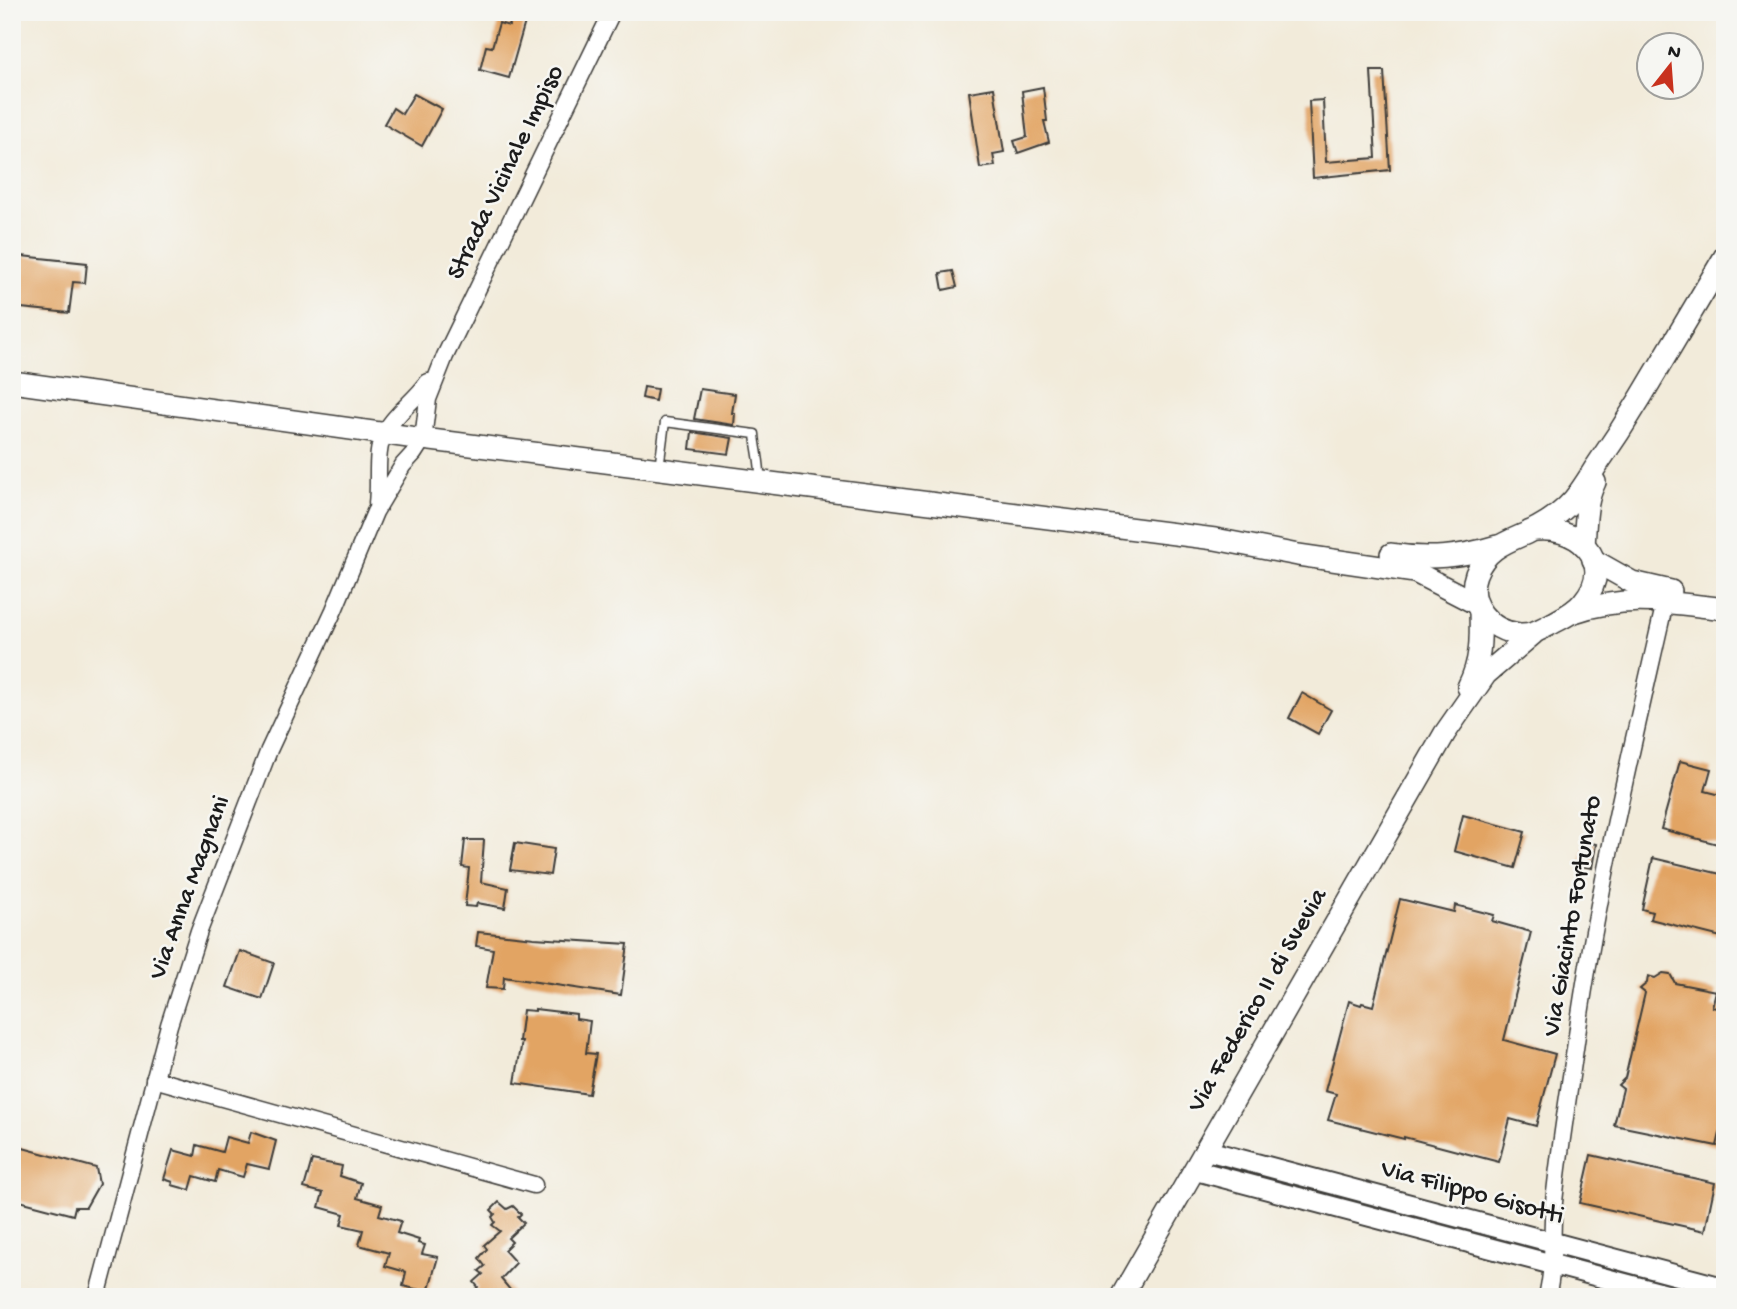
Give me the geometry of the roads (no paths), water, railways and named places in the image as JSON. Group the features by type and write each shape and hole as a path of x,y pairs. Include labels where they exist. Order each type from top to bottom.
{"main road":[{"path":"1574,612 1588,596 1593,585 1589,552 1589,494 1615,441 1725,256"},
{"path":"12,382 96,396 423,439 1215,539 1298,555 1415,572 1478,607 1492,624 1501,629 1533,634"},
{"path":"12,394 47,398 96,396"},
{"path":"1215,539 1298,541 1423,558 1459,556 1497,546 1553,518 1572,501 1615,441"},
{"path":"1530,531 1555,530 1570,534 1589,552 1632,582 1725,598"},
{"path":"1446,733 1477,667 1481,648 1478,607 1473,584 1485,557 1497,546"},
{"path":"1446,733 1486,674 1533,634 1574,612 1621,601 1665,602 1725,609"},
{"name":"Via Federico II di Svevia","path":"1121,1297 1446,733"}],"street":[{"name":"Strada Vicinale Impiso","path":"445,356 612,12"},
{"path":"384,433 418,397 445,356"},
{"path":"423,439 428,398 445,356"},
{"name":"Via Anna Magnani","path":"375,512 380,446 384,433"},
{"name":"Via Anna Magnani","path":"97,1297 181,982 231,846 269,750 334,610 375,512 403,465 423,439"},
{"name":"Via Giacinto Fortunato","path":"1547,1297 1553,1264 1554,1205 1558,1171 1587,969 1621,787 1665,602"},
{"path":"155,1079 534,1185"},
{"name":"Via Filippo Gisotti","path":"1205,1150 1725,1288"},
{"name":"Via Filippo Gisotti","path":"1194,1170 1676,1297"}],"lane":[{"path":"659,468 665,422 755,434 756,457 761,469 760,481"}]}
